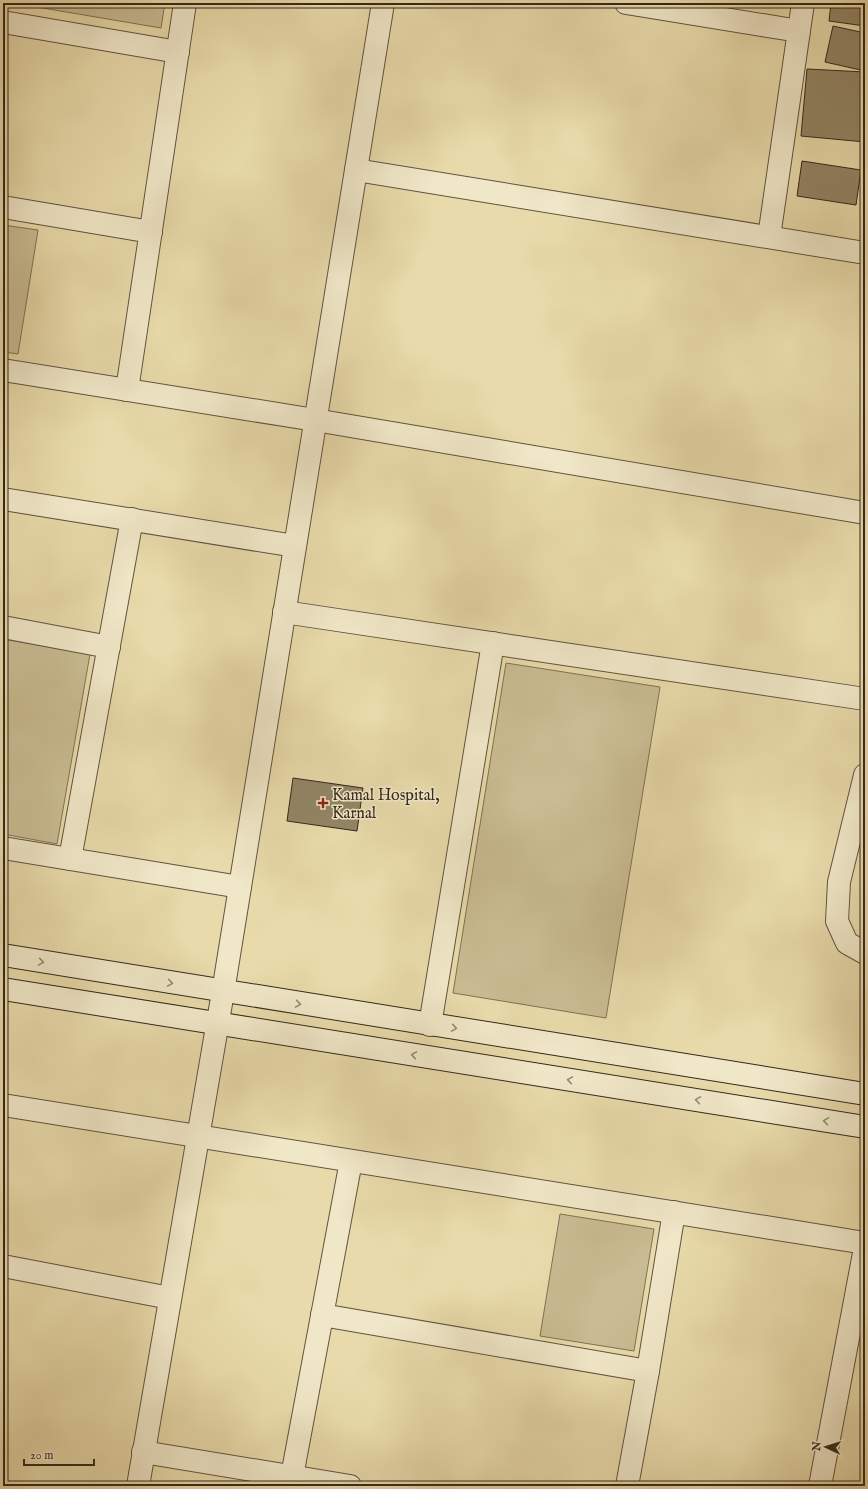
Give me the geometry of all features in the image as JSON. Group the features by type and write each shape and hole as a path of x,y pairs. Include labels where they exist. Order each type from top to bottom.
{"street":[{"path":"127,390 185,3"},
{"path":"138,1486 223,992 383,3"},
{"path":"626,3 799,31"},
{"path":"769,238 803,3"},
{"path":"3,22 178,52"},
{"path":"356,170 865,253"},
{"path":"3,207 151,232"},
{"path":"3,370 315,420 865,513"},
{"path":"3,499 295,546"},
{"path":"70,859 132,520"},
{"path":"284,612 865,699"},
{"path":"3,627 109,646"},
{"path":"430,1025 493,643"},
{"path":"865,775 839,882 837,921 847,943 865,953"},
{"path":"3,848 240,887"},
{"path":"3,955 223,992 865,1094"},
{"path":"3,988 865,1127"},
{"path":"3,1105 865,1243"},
{"path":"292,1476 351,1161"},
{"path":"627,1486 648,1371 674,1212"},
{"path":"820,1486 865,1248"},
{"path":"3,1266 170,1298"},
{"path":"322,1315 648,1371"},
{"path":"143,1452 350,1486"}],"shaded area":[{"path":"13,3 165,3 161,28"},
{"path":"3,225 38,230 18,354 3,352"},
{"path":"3,639 90,654 57,844 3,834"},
{"path":"506,663 660,687 606,1018 453,993"},
{"path":"560,1214 654,1229 634,1351 540,1336"}],"building":[{"path":"831,3 865,3 865,26 829,21"},
{"path":"833,26 865,33 865,71 825,62"},
{"path":"807,69 865,72 865,142 801,136"},
{"path":"802,161 861,170 856,205 797,196"},
{"path":"293,778 363,788 357,831 287,821"}],"place":[{"name":"Kamal Hospital, Karnal","path":"323,803"}]}
